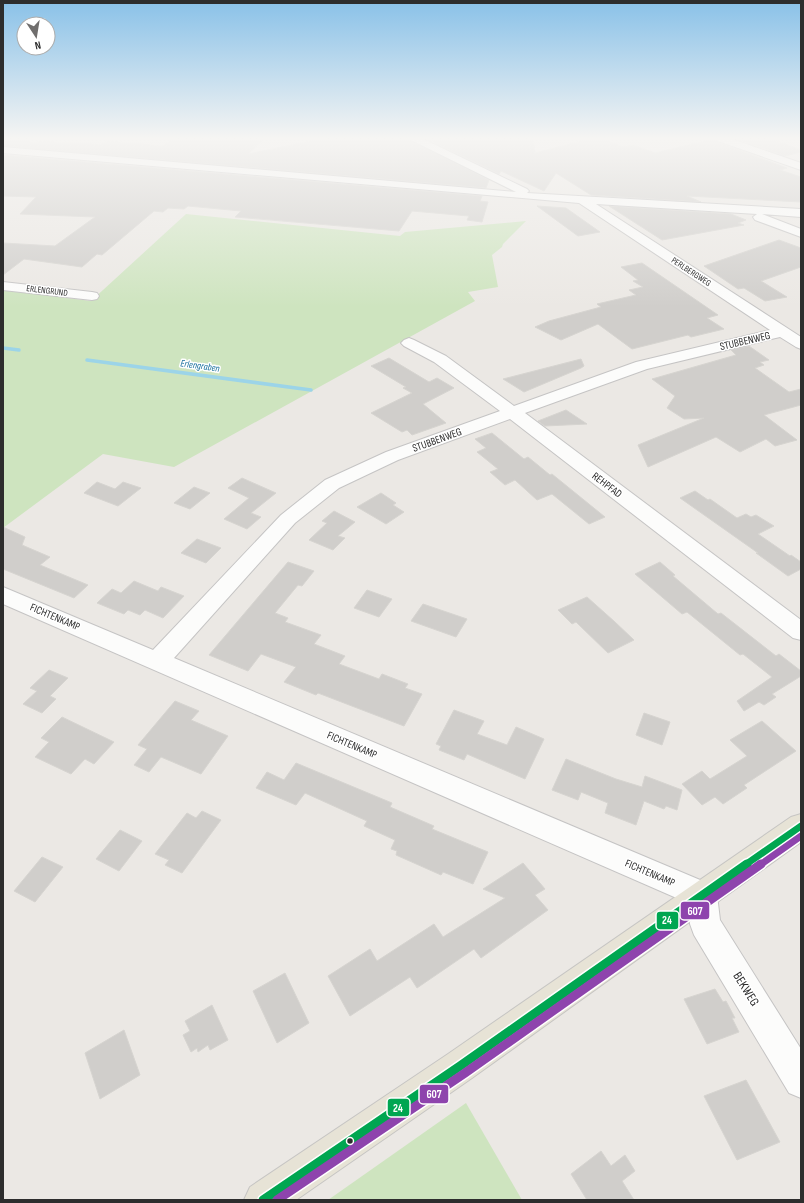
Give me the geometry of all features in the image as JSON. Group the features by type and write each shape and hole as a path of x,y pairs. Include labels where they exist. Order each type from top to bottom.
{"main road":[{"path":"263,1200 460,1066 801,826"}],"street":[{"path":"504,194 741,210 801,212"},
{"path":"530,194 536,197"},
{"name":"PERLBERGWEG","path":"581,199 801,344"},
{"path":"741,210 801,233"},
{"name":"ERLENGRUND","path":"3,286 92,296"},
{"name":"STUBBENWEG","path":"158,662 288,519 332,484 392,456 642,365 783,332"},
{"name":"REHPFAD","path":"409,343 440,359 512,412 801,632"},
{"name":"FICHTENKAMP","path":"3,595 702,895"},
{"name":"BEKWEG","path":"702,895 705,924 801,1081"}],"green space":[{"path":"186,214 400,236 405,232 526,221 503,244 502,247 492,255 498,287 468,292 475,301 174,467 103,454 3,528 3,290 91,301"},
{"path":"466,1103 522,1200 328,1200"}],"building":[{"path":"3,194 460,194 482,196 480,201 488,202 482,222 467,220 469,216 412,211 399,231 235,217 241,211 188,206 184,209 168,208 163,212 154,211 102,255 97,254 82,267 24,259 3,275 3,243 55,246 95,217 20,214 36,197 3,196"},
{"path":"590,194 801,194 801,202 687,196 701,202"},
{"path":"537,206 566,208 600,232 578,236"},
{"path":"609,206 731,214 746,220 738,223 744,225 662,240"},
{"path":"779,240 801,248 801,267 761,281 787,297 765,301 744,288 738,289 704,266"},
{"path":"642,263 718,315 707,318 724,329 691,337 688,335 632,349 598,324 561,340 535,327 549,321 601,307 597,304 636,295 629,290 643,287 633,281 638,280 621,267"},
{"path":"749,346 769,360 760,362 764,365 755,368 789,392 801,389 801,405 764,415 797,440 775,446 766,439 740,452 716,437 648,467 638,445 704,418 684,419 667,408 675,396 652,379 736,355 731,350"},
{"path":"389,358 429,382 437,378 454,388 423,404 446,423 412,435 407,430 402,432 371,413 412,393 403,388 406,387 371,366"},
{"path":"581,359 584,366 581,368 524,392 503,379"},
{"path":"566,410 587,424 545,426 538,421"},
{"path":"492,433 524,459 528,457 550,475 552,474 605,517 589,524 552,494 537,500 515,480 505,485 490,472 498,469 477,452 486,448 475,439"},
{"path":"242,478 276,493 251,513 261,517 247,529 224,519 249,498 228,488"},
{"path":"97,482 115,489 123,482 141,488 118,506 84,493"},
{"path":"194,487 210,493 190,509 174,503"},
{"path":"695,491 708,500 710,499 737,518 746,514 751,517 756,515 774,526 758,534 801,562 801,569 788,576 680,498"},
{"path":"381,493 396,503 393,505 404,512 386,524 357,507"},
{"path":"334,511 355,522 338,536 345,538 333,550 309,540 327,523 322,521"},
{"path":"3,527 25,537 22,545 50,557 40,565 88,585 74,598 3,569"},
{"path":"197,539 221,548 206,563 181,553"},
{"path":"288,562 314,571 302,586 298,585 275,613 288,618 285,622 321,635 314,644 345,656 339,664 379,679 382,674 408,684 405,688 422,694 404,726 318,693 316,695 284,682 296,667 261,654 248,671 209,655"},
{"path":"660,562 675,575 673,576 718,614 721,613 776,656 779,654 801,671 801,676 772,694 776,697 764,705 759,702 744,711 737,701 772,677 743,654 740,655 687,612 682,614 635,574"},
{"path":"134,581 158,591 161,587 184,596 163,618 145,610 140,615 128,610 124,614 97,603 112,589 121,593"},
{"path":"367,590 392,599 379,617 354,608"},
{"path":"587,597 634,640 608,653 576,622 572,624 558,610"},
{"path":"423,604 467,619 456,637 411,621"},
{"path":"49,670 68,678 50,696 56,699 42,713 23,704 37,691 30,688"},
{"path":"175,701 199,711 191,720 228,736 201,774 161,757 149,772 134,765 147,749 138,745"},
{"path":"454,710 484,721 477,734 507,745 516,727 544,739 525,779 467,754 464,760 439,750 441,746 436,744"},
{"path":"644,713 670,722 662,745 636,735"},
{"path":"62,717 114,742 94,764 85,759 71,774 35,757 49,742 41,738"},
{"path":"762,721 796,751 744,785 747,788 723,804 715,797 702,805 682,784 702,771 710,779 747,756 730,740"},
{"path":"566,759 616,779 642,787 645,776 682,790 677,810 666,806 664,809 644,801 636,825 605,813 608,803 581,792 578,800 552,790"},
{"path":"296,763 392,803 390,807 434,826 432,829 488,852 473,884 443,872 441,875 396,855 397,851 391,849 395,840 364,826 367,821 305,793 296,805 256,788 267,772 284,780"},
{"path":"202,811 221,820 182,873 165,865 169,860 155,854 187,813 196,818"},
{"path":"120,830 142,841 119,871 96,859"},
{"path":"42,857 63,867 35,902 14,891"},
{"path":"523,863 545,889 535,895 548,910 481,958 474,949 417,988 410,977 350,1016 328,976 370,949 377,961 434,924 443,937 505,898 483,889"},
{"path":"285,973 309,1023 277,1043 253,991"},
{"path":"715,989 723,1002 726,1001 735,1018 732,1018 739,1032 707,1044 684,999"},
{"path":"212,1005 228,1040 210,1050 208,1045 198,1052 197,1048 191,1052 183,1035 190,1031 185,1021"},
{"path":"124,1030 140,1075 100,1099 85,1053"},
{"path":"746,1080 780,1142 737,1160 704,1096"},
{"path":"601,1151 611,1166 625,1155 635,1171 622,1181 634,1200 587,1200 571,1174"}],"waterway":[{"name":"Erlengraben","path":"3,348 19,350"},
{"name":"Erlengraben","path":"87,360 311,390"}],"transit line":[{"name":"24","path":"263,1200 460,1066 801,826"},
{"name":"607","path":"277,1200 465,1073 801,836"}]}
